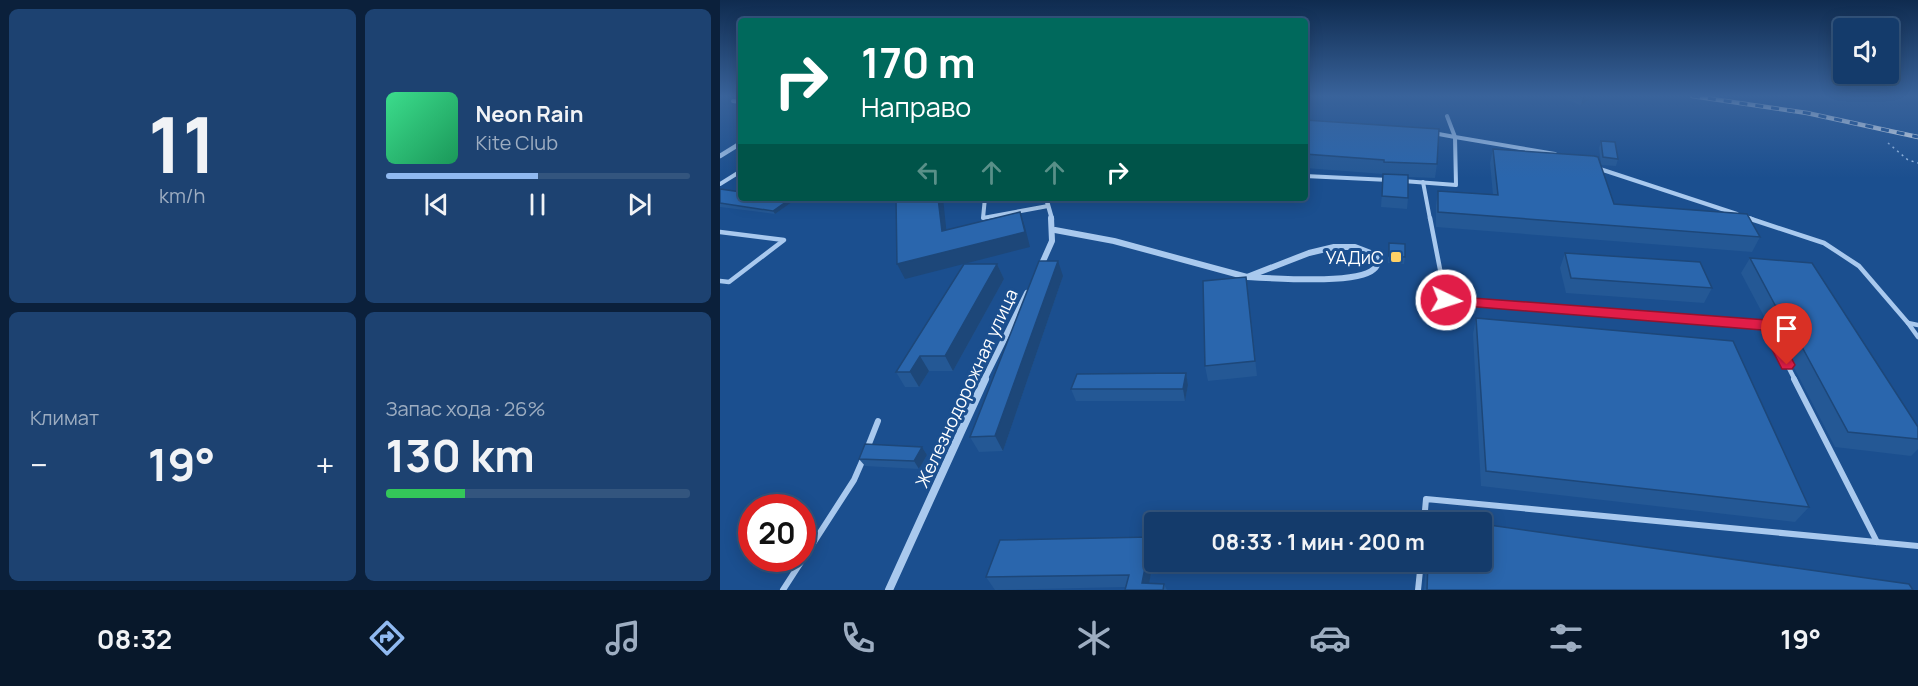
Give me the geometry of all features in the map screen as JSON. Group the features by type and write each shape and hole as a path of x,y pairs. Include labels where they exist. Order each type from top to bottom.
{"street":[{"path":"720,156 738,145"},
{"path":"1047,201 1055,230 1114,241 1246,277 1360,278 1376,269 1381,257 1364,249 1344,246 1317,251 1246,277"},
{"name":"Железнодорожная улица","path":"1035,278 1047,257 1055,230"},
{"name":"Железнодорожная улица","path":"889,590 989,369 1030,288"}],"lane":[{"path":"1308,176 1456,185 1455,137 1450,124"},
{"path":"1424,131 1566,157"},
{"path":"1588,165 1824,243 1859,266 1918,337"},
{"path":"720,184 738,173"},
{"path":"1423,182 1446,300 1767,325 1877,542"},
{"path":"985,201 983,218 1048,206"},
{"path":"720,232 784,240 729,282 720,281"},
{"path":"1908,323 1918,325"},
{"path":"783,590 854,480 878,421"},
{"path":"1425,512 1426,499 1918,546"},
{"path":"1418,590 1420,572"}],"path":[{"path":"1888,143 1908,160 1918,163"}],"building":[{"path":"1308,124 1358,124 1439,129 1437,164 1384,162 1384,160 1308,154"},
{"path":"1601,141 1615,142 1618,159 1603,157"},
{"path":"1493,149 1598,157 1614,204 1747,214 1760,237 1438,212 1438,191 1498,195"},
{"path":"1383,174 1408,175 1408,198 1382,196"},
{"path":"720,189 738,192 738,201 787,201 773,211 720,203"},
{"path":"896,201 938,201 942,231 1020,212 1025,232 897,264"},
{"path":"1389,243 1405,244 1405,257 1389,256"},
{"path":"1565,253 1700,262 1712,288 1571,278"},
{"path":"1750,258 1812,263 1918,427 1918,439 1848,432 1781,308 1775,305"},
{"path":"1039,261 1058,261 995,436 970,437"},
{"path":"964,264 997,264 945,356 920,356 910,372 896,372"},
{"path":"1246,277 1255,361 1205,366 1203,281"},
{"path":"1476,318 1733,341 1809,507 1486,471"},
{"path":"1186,373 1183,389 1071,389 1077,374"},
{"path":"865,444 922,447 914,461 859,459"},
{"path":"1492,525 1909,584 1913,590 1427,590 1428,572 1492,572"},
{"path":"1144,537 1142,583 1164,584 1163,590 1125,590 1129,575 986,577 1000,540"}],"railway":[{"path":"1856,124 1918,137"}],"place":[{"name":"УАДиС","path":"1396,257"}],"route":[{"path":"1446,300 1767,325 1787,365"}]}
